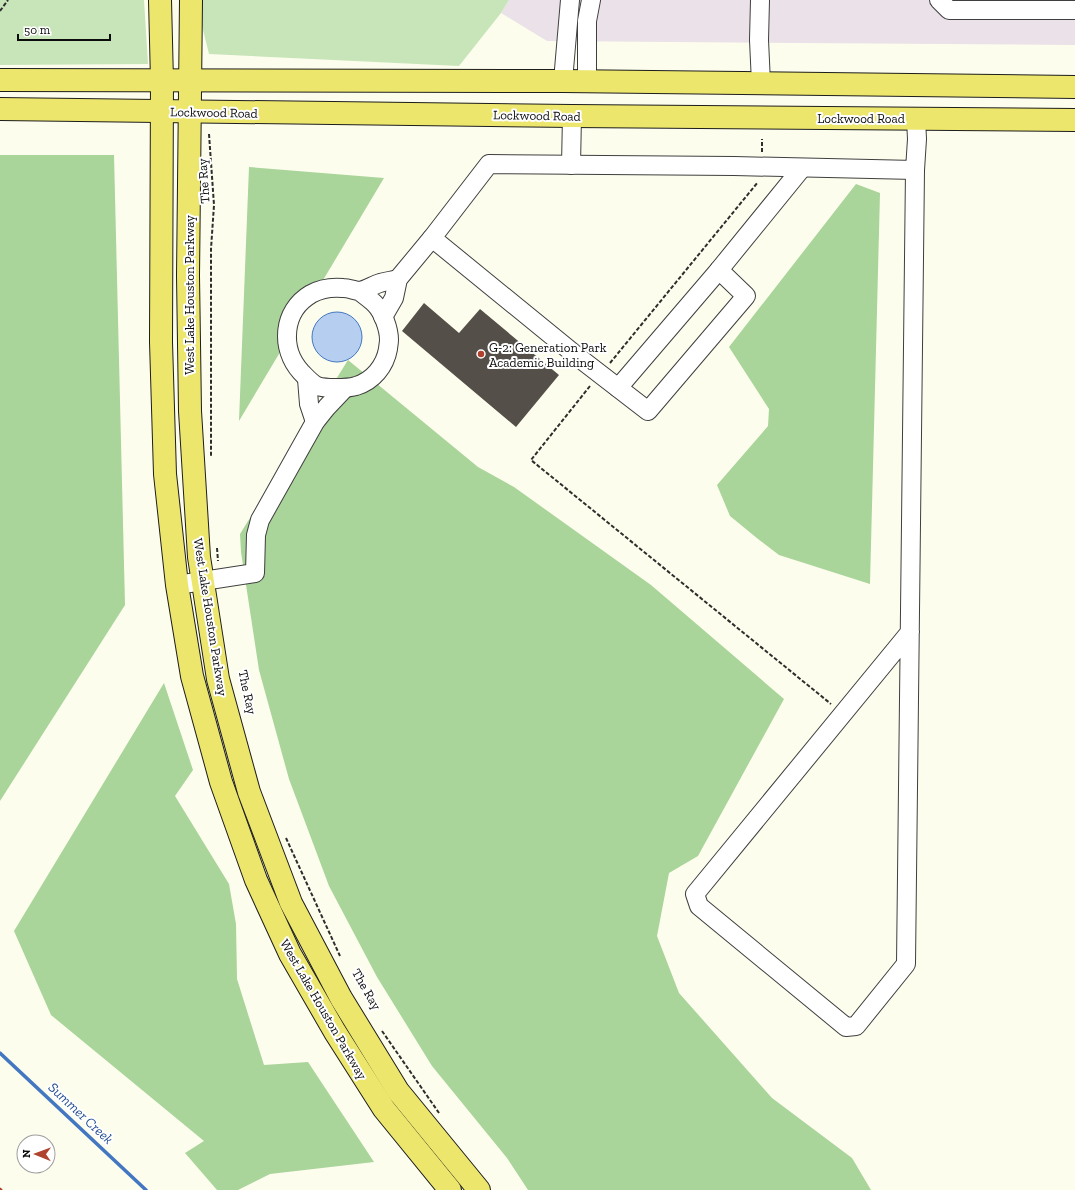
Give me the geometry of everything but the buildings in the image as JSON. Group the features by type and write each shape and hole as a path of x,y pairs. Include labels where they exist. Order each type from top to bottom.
{"main road":[{"name":"West Lake Houston Parkway","path":"160,0 162,81 161,342 165,474 177,585 192,676 221,782 256,880 290,954 335,1032 384,1109 450,1190"},
{"name":"West Lake Houston Parkway","path":"191,0 188,276 190,411 199,557 211,579 218,679 249,792 291,903 341,998 398,1091 477,1188"},
{"path":"0,80 587,81 1075,87"},
{"path":"563,81 574,116"},
{"path":"574,116 587,81"},
{"name":"Lockwood Road","path":"0,109 1075,120"}],"street":[{"path":"563,81 570,0"},
{"path":"587,81 587,21 591,0"},
{"path":"760,0 759,40 761,83"},
{"path":"939,0 949,10 1075,10"},
{"path":"571,165 574,116"},
{"path":"910,632 695,894 699,906 846,1027 856,1026 906,964 910,632 915,170 917,139 916,118"},
{"path":"383,316 394,298 398,280 489,164 915,170"},
{"path":"618,388 719,270 802,168"},
{"path":"432,238 648,412 746,296 719,270"},
{"path":"359,291 380,283 398,280"},
{"path":"330,288 343,288 359,291 376,305 383,316 387,327 389,340 384,364 377,374 365,382 356,387 344,388 326,388 317,386 307,379 295,365 288,347 287,325 294,308 311,294 330,288"},
{"path":"307,379 309,404 315,422"},
{"path":"177,585 255,573 256,535 260,520 315,422 344,388"}],"path":[{"path":"0,11 8,0"},
{"name":"The Ray","path":"209,134 214,205 211,249 211,461"},
{"path":"762,139 762,167 758,182 531,460 843,714"},
{"path":"211,579 216,541"},
{"name":"The Ray","path":"285,836 340,958"},
{"name":"The Ray","path":"379,1026 442,1116"}],"shaded area":[{"path":"509,0 1075,0 1075,45 547,41 501,13"}],"green space":[{"path":"0,0 144,0 148,64 0,65"},
{"path":"201,0 509,0 501,13 459,66 209,54 202,26"},
{"path":"0,155 114,155 125,605 0,801"},
{"path":"249,167 384,178 239,421"},
{"path":"856,184 880,193 870,584 779,555 730,516 717,485 768,426 769,409 729,347"},
{"path":"348,360 478,467 514,487 651,585 784,699 698,856 669,873 657,936 679,993 772,1098 852,1158 871,1190 528,1190 507,1158 432,1066 377,977 329,886 289,779 259,670 241,552 240,534"},
{"path":"164,683 193,770 175,796 229,884 236,924 237,979 264,1065 308,1062 374,1162 270,1174 238,1190 217,1190 185,1153 204,1141 51,1015 14,931"}],"water":[{"path":"332,312 342,312 355,319 362,332 362,342 355,355 342,362 332,362 323,358 316,351 312,342 312,332 316,323 323,316"}],"waterway":[{"name":"Summer Creek","path":"0,1053 146,1190"}],"place":[{"name":"G-2: Generation Park Academic Building","path":"481,354"}]}
